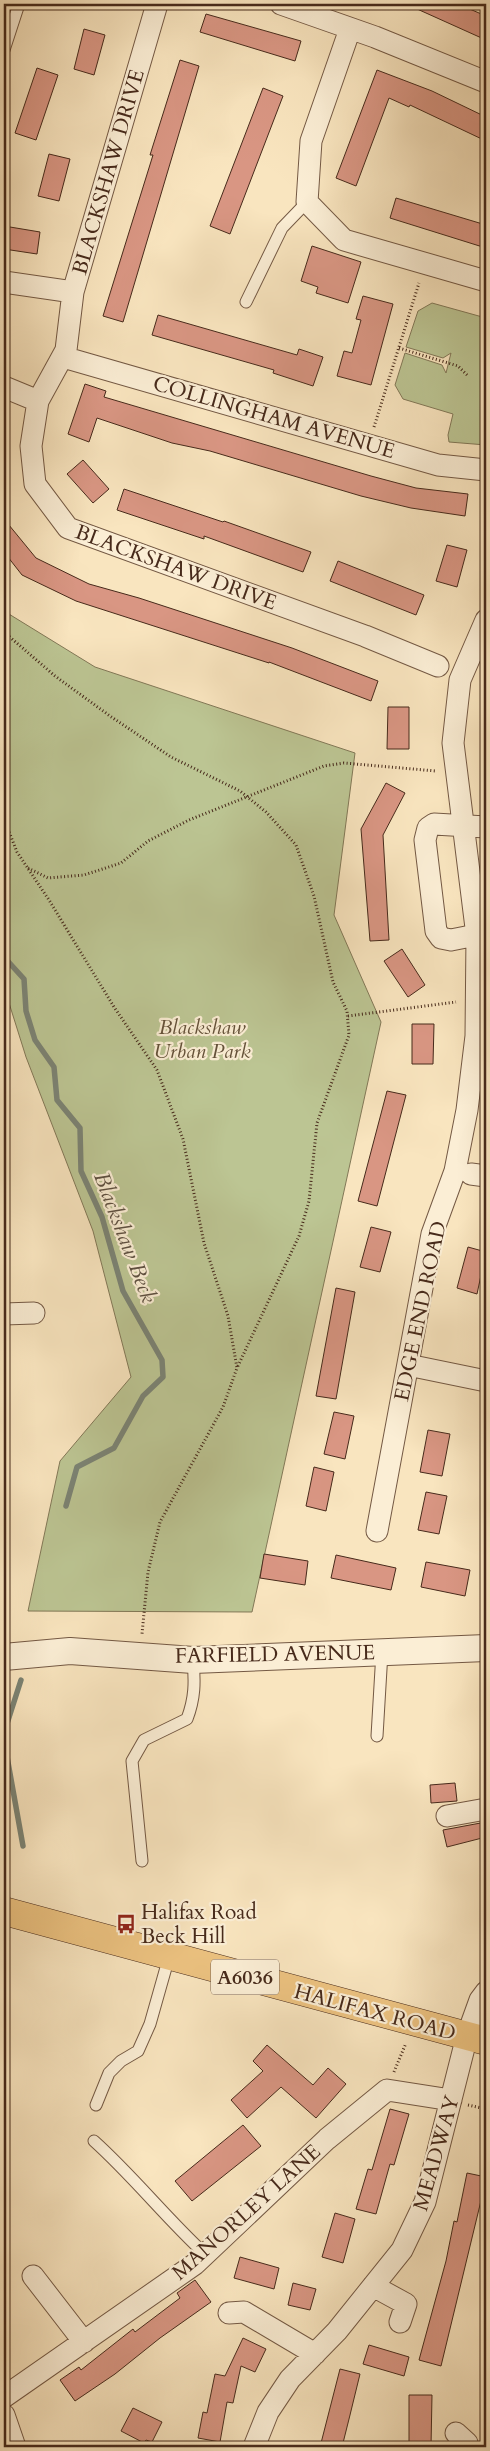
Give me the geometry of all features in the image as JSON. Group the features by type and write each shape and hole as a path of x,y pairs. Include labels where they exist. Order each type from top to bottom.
{"highway":[{"name":"HALIFAX ROAD","path":"4,1911 476,2039"}],"street":[{"name":"BLACKSHAW DRIVE","path":"157,4 73,292 66,350 38,401 31,446 35,484 68,528 365,636 438,666"},
{"path":"281,4 376,37 486,82"},
{"path":"350,28 311,141 307,202 344,240 486,281"},
{"path":"4,282 73,292"},
{"name":"COLLINGHAM AVENUE","path":"63,357 438,465 486,470"},
{"path":"4,387 38,401"},
{"name":"EDGE END ROAD","path":"377,1531 432,1234 455,1171 467,1110 476,1036 476,999 482,934 453,743 460,680 486,620"},
{"path":"482,934 451,940 441,938 436,931 425,840 428,828 434,824 486,827"},
{"path":"4,1314 34,1313"},
{"path":"408,1365 486,1381"},
{"name":"FARFIELD AVENUE","path":"4,1657 70,1651 140,1654 193,1660 486,1648"},
{"path":"447,1816 486,1809"},
{"name":"MEADWAY","path":"254,2447 268,2412 290,2379 337,2331 402,2250 426,2202 451,2100 476,2039 480,2000 486,1992"},
{"path":"387,2090 451,2100"},
{"name":"MANORLEY LANE","path":"4,2397 195,2264 327,2139 387,2090"},
{"path":"33,2276 84,2342"},
{"path":"372,2286 406,2304 400,2322"},
{"path":"228,2313 244,2312 315,2354"},
{"path":"4,2415 15,2447"}],"lane":[{"path":"4,50 19,4"},
{"path":"246,302 282,228 307,202"},
{"path":"377,1736 382,1652"},
{"path":"142,1860 132,1762 144,1740 187,1719 193,1703 195,1687 193,1660"},
{"path":"96,2105 109,2073 120,2061 138,2051 152,2016 168,1956"},
{"path":"94,2141 125,2169 163,2213 206,2254"}],"path":[{"path":"369,445 425,263"},
{"path":"399,348 458,366 468,376"},
{"path":"4,632 55,676 118,722 171,757 246,796 266,812 296,845 314,896 333,982 348,1016 349,1035 317,1123 309,1201 299,1236 237,1368 223,1407 160,1522 148,1572 140,1654"},
{"path":"28,868 48,878 84,875 120,862 148,841 189,820 324,766 344,763 457,772"},
{"path":"4,819 17,852 114,1007 156,1070 183,1139 204,1243 228,1316 237,1368"},
{"path":"348,1016 476,999"},
{"path":"387,2090 415,2022"}],"green space":[{"path":"432,303 486,318 486,445 449,442 448,435 453,414 403,399 395,385 405,353 442,365 446,373 451,353 443,358 406,347 418,311"},
{"name":"Blackshaw Urban Park","path":"4,611 95,667 355,753 334,915 381,1022 252,1612 28,1611 60,1461 131,1377 93,1231 26,1057 4,987"}],"building":[{"path":"406,4 458,4 486,16 486,40"},
{"path":"206,14 301,41 295,61 200,32"},
{"path":"84,29 105,35 94,75 74,69"},
{"path":"180,60 199,66 123,322 103,316 153,155 150,155"},
{"path":"37,68 58,75 36,140 15,133"},
{"path":"377,70 432,91 486,117 486,141 410,105 409,107 389,98 356,186 336,178"},
{"path":"263,88 283,96 230,234 210,226"},
{"path":"49,154 70,159 59,201 38,196"},
{"path":"396,198 486,225 486,248 390,218"},
{"path":"4,226 40,232 37,254 4,249"},
{"path":"312,246 361,262 348,303 316,293 318,287 301,281"},
{"path":"363,296 393,304 371,385 337,376 344,351 352,353 361,320 356,319"},
{"path":"158,315 297,355 299,349 323,357 313,386 273,373 274,370 152,335"},
{"path":"85,384 106,391 104,397 371,476 416,488 468,494 465,516 411,508 361,496 210,451 172,443 97,418 89,442 68,434"},
{"path":"83,460 109,489 93,503 67,474"},
{"path":"124,489 224,521 311,552 303,572 204,536 204,539 117,510"},
{"path":"4,519 36,558 89,584 139,598 292,648 378,681 371,701 269,662 76,601 22,575 4,552"},
{"path":"447,545 467,550 457,587 436,581"},
{"path":"338,561 424,595 416,615 330,581"},
{"path":"388,707 409,707 409,749 387,749"},
{"path":"386,783 405,793 383,835 389,940 370,941 361,829"},
{"path":"402,949 425,985 408,997 384,961"},
{"path":"412,1024 434,1024 433,1064 412,1064"},
{"path":"387,1091 406,1095 377,1206 358,1201"},
{"path":"371,1227 391,1232 380,1272 360,1267"},
{"path":"468,1247 486,1252 477,1294 457,1288"},
{"path":"336,1288 355,1292 336,1399 316,1396"},
{"path":"334,1412 354,1416 345,1459 324,1454"},
{"path":"428,1430 450,1434 442,1476 420,1472"},
{"path":"314,1467 334,1472 326,1511 306,1506"},
{"path":"426,1492 447,1496 439,1534 418,1530"},
{"path":"264,1554 308,1561 305,1585 260,1578"},
{"path":"336,1555 396,1568 391,1590 331,1578"},
{"path":"426,1562 470,1570 465,1596 421,1587"},
{"path":"455,1783 457,1801 431,1803 430,1785"},
{"path":"486,1822 486,1837 447,1847 443,1830"},
{"path":"267,2045 313,2085 328,2068 346,2084 316,2118 281,2087 247,2118 231,2100 263,2071 253,2061"},
{"path":"390,2109 409,2114 394,2165 390,2164 376,2214 356,2209 368,2169 372,2170"},
{"path":"243,2125 261,2146 192,2201 175,2181"},
{"path":"467,2173 486,2177 486,2180 441,2366 419,2360 446,2261 454,2221 457,2222"},
{"path":"335,2213 355,2219 343,2263 322,2257"},
{"path":"240,2257 279,2268 274,2289 234,2278"},
{"path":"195,2280 211,2302 160,2338 115,2374 75,2401 60,2380 79,2367 81,2370 133,2329 135,2332 180,2298 177,2293"},
{"path":"293,2283 316,2289 310,2310 288,2305"},
{"path":"243,2338 266,2349 255,2372 241,2366 233,2403 227,2402 220,2442 198,2438 203,2412 207,2413 215,2374 225,2376"},
{"path":"369,2345 409,2357 404,2376 363,2364"},
{"path":"340,2369 360,2374 342,2447 320,2447"},
{"path":"409,2395 432,2395 431,2447 409,2447"},
{"path":"133,2408 162,2422 152,2442 146,2440 144,2443 121,2431"}],"waterway":[{"name":"Blackshaw Beck","path":"4,957 24,979 26,1011 35,1040 54,1067 57,1100 80,1128 81,1171 102,1217 123,1291 162,1360 163,1377 143,1396 114,1448 77,1467 66,1506"},
{"name":"Blackshaw Beck","path":"4,1733 21,1680"},
{"name":"Blackshaw Beck","path":"4,1740 23,1846"}],"place":[{"name":"Halifax Road Beck Hill","path":"126,1924"}]}
